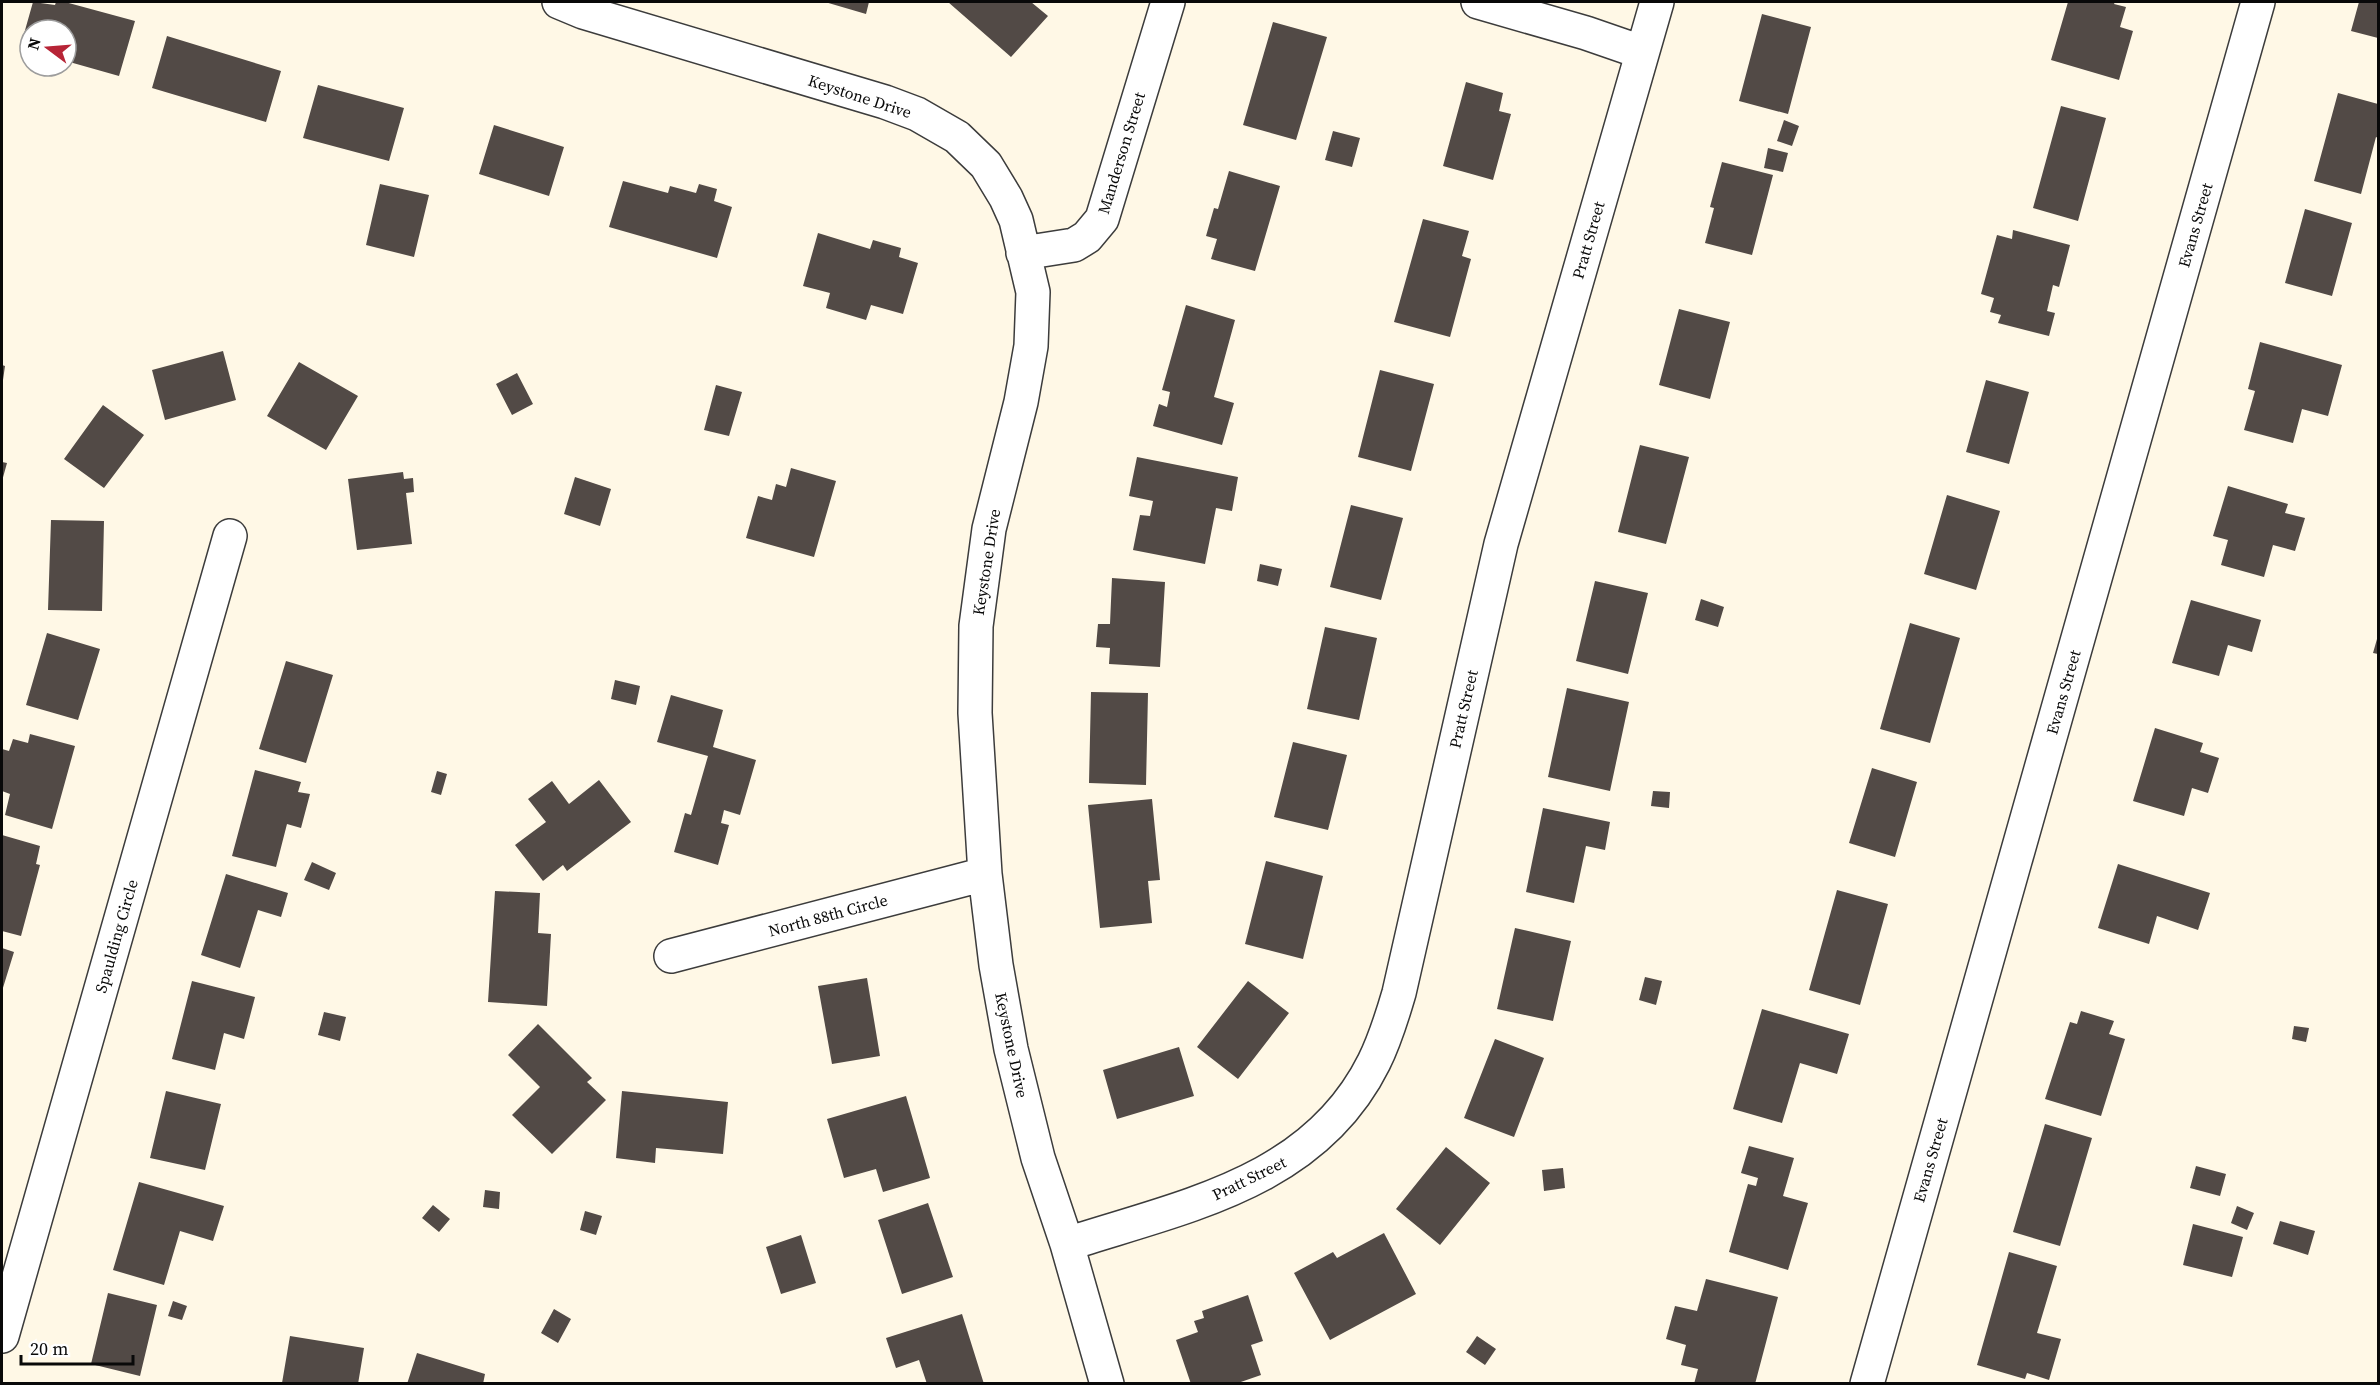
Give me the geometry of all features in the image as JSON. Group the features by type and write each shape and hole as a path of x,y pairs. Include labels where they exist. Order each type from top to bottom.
{"street":[{"name":"Keystone Drive","path":"559,2 583,12 885,102 918,114 957,137 986,165 1016,220 1033,292 1031,346 1022,402 989,529 976,626 975,714 985,874 996,965 1011,1049 1038,1158 1067,1244 1107,1383"},
{"name":"Manderson Street","path":"1023,253 1074,245 1088,237 1102,219 1168,2"},
{"path":"1478,2 1586,33 1641,52"},
{"name":"Pratt Street","path":"1067,1244 1218,1195 1272,1170 1298,1154 1347,1107 1374,1063 1388,1030 1398,993 1501,544 1657,2"},
{"name":"Evans Street","path":"1867,1383 2258,2"},
{"name":"Spaulding Circle","path":"2,1336 230,536"},
{"name":"North 88th Circle","path":"671,956 985,874"}],"building":[{"path":"33,2 55,5 56,2 65,2 135,21 119,76 78,64 78,18 28,18"},
{"path":"825,2 869,2 866,14"},
{"path":"948,2 1031,2 1048,16 1011,57"},
{"path":"2068,2 2115,2 2114,4 2126,7 2120,27 2133,31 2119,80 2051,60"},
{"path":"2359,2 2378,2 2378,38 2351,31"},
{"path":"1762,14 1811,27 1788,114 1739,101"},
{"path":"1273,22 1327,37 1296,140 1243,125"},
{"path":"167,36 281,71 266,122 152,88"},
{"path":"1466,82 1503,93 1499,111 1511,114 1493,180 1443,166"},
{"path":"318,85 404,108 389,161 303,138"},
{"path":"2338,93 2378,104 2378,138 2376,137 2361,194 2314,181"},
{"path":"2061,106 2106,118 2078,221 2033,208"},
{"path":"1784,120 1799,126 1792,146 1777,141"},
{"path":"494,125 564,147 549,196 479,174"},
{"path":"1333,131 1360,138 1352,167 1325,160"},
{"path":"1768,148 1788,153 1783,172 1764,168"},
{"path":"1722,162 1773,175 1752,255 1705,243 1714,208 1710,207"},
{"path":"1229,171 1280,186 1255,271 1211,259 1217,239 1206,236 1214,208 1218,209"},
{"path":"623,181 668,193 670,186 696,193 699,184 717,189 714,201 732,207 717,258 609,227"},
{"path":"380,184 429,195 414,257 366,245"},
{"path":"2305,209 2352,223 2332,296 2285,283"},
{"path":"1423,219 1469,231 1462,256 1471,259 1450,337 1394,322"},
{"path":"2013,230 2070,245 2059,287 2053,285 2047,311 2055,313 2049,336 1998,323 2001,315 1990,312 1994,298 1981,294 1997,235 2012,239"},
{"path":"818,233 870,249 873,240 901,248 899,257 918,263 903,314 871,305 866,320 826,308 830,293 803,286"},
{"path":"1186,305 1235,320 1214,397 1234,403 1222,445 1153,426 1159,404 1167,407 1170,392 1162,390"},
{"path":"1679,309 1730,322 1710,399 1659,385"},
{"path":"2260,342 2342,365 2328,416 2302,409 2293,443 2244,430 2255,391 2248,389"},
{"path":"223,351 236,400 165,420 152,370"},
{"path":"299,362 358,396 326,450 267,416"},
{"path":"2,365 5,366 3,380 2,380"},
{"path":"1380,370 1434,384 1411,471 1358,457"},
{"path":"517,373 533,404 512,415 496,384"},
{"path":"1986,380 2029,392 2009,464 1966,452"},
{"path":"716,385 742,392 729,436 704,430"},
{"path":"103,405 144,435 104,488 64,459"},
{"path":"1640,445 1689,457 1666,544 1618,532"},
{"path":"1137,457 1238,477 1232,511 1216,508 1205,564 1133,550 1140,515 1150,516 1153,501 1129,496"},
{"path":"2,462 7,463 2,481"},
{"path":"791,468 836,481 814,557 746,538 758,496 772,500 776,484 786,487"},
{"path":"403,472 404,479 413,478 414,492 406,493 412,544 357,550 348,479"},
{"path":"575,477 611,489 600,526 564,514"},
{"path":"2228,486 2288,504 2285,513 2305,518 2295,551 2273,545 2264,577 2221,565 2228,540 2213,536"},
{"path":"1947,495 2000,511 1976,590 1924,574"},
{"path":"1351,505 1403,518 1381,600 1330,587"},
{"path":"51,520 104,521 102,611 48,610"},
{"path":"1260,564 1282,569 1278,586 1257,581"},
{"path":"1112,578 1165,582 1160,667 1109,664 1110,648 1096,647 1098,624 1110,624"},
{"path":"1595,581 1648,593 1628,674 1576,661"},
{"path":"1701,599 1724,607 1718,627 1695,620"},
{"path":"2191,600 2261,620 2252,652 2228,645 2219,676 2172,663"},
{"path":"1910,623 1960,638 1930,743 1880,729"},
{"path":"1325,627 1377,638 1359,720 1307,709"},
{"path":"47,633 100,649 78,720 26,705"},
{"path":"2378,639 2378,654 2373,653"},
{"path":"286,661 333,675 306,763 259,749"},
{"path":"615,680 640,686 636,705 611,699"},
{"path":"1567,688 1629,702 1610,791 1548,777"},
{"path":"1091,692 1148,693 1146,785 1089,783"},
{"path":"671,695 723,710 713,747 756,760 740,815 724,810 721,823 729,825 718,865 674,852 685,813 691,815 708,756 657,742"},
{"path":"2155,728 2203,743 2200,752 2219,758 2208,793 2192,788 2184,816 2133,801"},
{"path":"30,734 75,746 52,829 5,815 10,794 2,791 2,749 9,751 13,739 28,743"},
{"path":"1293,742 1347,755 1328,830 1274,817"},
{"path":"1872,768 1917,782 1895,857 1849,843"},
{"path":"255,770 301,782 298,792 310,794 301,828 287,824 276,867 232,856"},
{"path":"437,771 447,774 441,795 431,792"},
{"path":"599,780 631,822 567,871 563,865 543,881 515,845 546,822 528,799 552,781 569,804"},
{"path":"1653,791 1670,792 1669,808 1651,806"},
{"path":"1152,799 1160,880 1148,881 1152,923 1100,928 1088,805"},
{"path":"1543,808 1610,822 1605,850 1586,846 1574,903 1526,892"},
{"path":"2,835 40,846 36,864 40,865 21,936 2,931"},
{"path":"1266,861 1323,876 1303,959 1245,944"},
{"path":"312,862 336,873 329,890 304,880"},
{"path":"2118,864 2210,893 2198,930 2157,916 2149,944 2098,928"},
{"path":"226,874 288,893 281,917 258,910 240,968 201,955"},
{"path":"1837,890 1888,904 1860,1005 1809,990"},
{"path":"495,891 540,893 538,933 551,934 547,1006 488,1002"},
{"path":"1515,928 1571,941 1553,1021 1497,1009"},
{"path":"2,948 14,952 2,991"},
{"path":"1645,977 1662,981 1656,1005 1639,1000"},
{"path":"867,978 880,1056 832,1064 818,986"},
{"path":"192,981 255,997 244,1039 224,1033 215,1070 172,1059"},
{"path":"1248,981 1289,1013 1238,1079 1197,1047"},
{"path":"1762,1009 1849,1034 1837,1074 1800,1063 1782,1123 1733,1109"},
{"path":"2081,1011 2114,1021 2109,1034 2125,1039 2101,1116 2045,1099 2070,1022 2077,1024"},
{"path":"324,1012 346,1017 340,1041 318,1035"},
{"path":"538,1024 592,1078 587,1082 606,1100 552,1154 512,1115 540,1087 508,1055"},
{"path":"2294,1026 2309,1028 2306,1042 2292,1039"},
{"path":"1495,1039 1544,1058 1514,1137 1464,1118"},
{"path":"1179,1047 1194,1096 1117,1119 1103,1070"},
{"path":"166,1091 221,1104 205,1170 150,1158"},
{"path":"622,1091 728,1102 723,1154 656,1148 655,1163 616,1158"},
{"path":"906,1096 930,1178 883,1192 876,1169 844,1178 827,1119"},
{"path":"2045,1124 2092,1138 2060,1246 2013,1232"},
{"path":"1749,1146 1794,1158 1783,1196 1808,1203 1788,1270 1729,1252 1748,1184 1756,1186 1758,1178 1741,1173"},
{"path":"1446,1147 1490,1183 1440,1245 1396,1209"},
{"path":"2196,1166 2226,1174 2220,1196 2190,1188"},
{"path":"1563,1168 1565,1188 1544,1191 1542,1170"},
{"path":"139,1182 224,1206 213,1241 180,1231 164,1285 113,1270"},
{"path":"485,1190 500,1192 499,1209 483,1207"},
{"path":"928,1203 953,1277 902,1294 878,1220"},
{"path":"433,1205 450,1219 439,1232 422,1218"},
{"path":"2237,1206 2254,1213 2247,1230 2231,1223"},
{"path":"585,1211 602,1216 596,1235 580,1230"},
{"path":"2280,1221 2315,1231 2308,1255 2273,1244"},
{"path":"2193,1224 2243,1237 2232,1277 2183,1265"},
{"path":"1384,1233 1416,1294 1330,1340 1294,1273 1333,1252 1337,1258"},
{"path":"801,1235 816,1283 781,1294 766,1247"},
{"path":"2009,1252 2057,1266 2037,1333 2061,1339 2049,1380 2027,1373 2025,1379 1977,1365"},
{"path":"1706,1279 1778,1297 1755,1384 1694,1384 1698,1369 1681,1365 1686,1345 1666,1339 1675,1306 1697,1311"},
{"path":"108,1293 157,1305 140,1376 91,1364"},
{"path":"1248,1295 1263,1341 1251,1345 1261,1375 1235,1384 1191,1384 1176,1340 1198,1332 1194,1321 1204,1318 1202,1311"},
{"path":"173,1301 187,1306 182,1320 168,1316"},
{"path":"554,1309 571,1319 558,1343 541,1333"},
{"path":"962,1314 984,1384 927,1384 919,1360 896,1368 886,1338"},
{"path":"290,1336 364,1348 358,1384 282,1383"},
{"path":"1477,1336 1496,1349 1485,1365 1466,1352"},
{"path":"417,1353 485,1374 483,1384 407,1384"}]}
